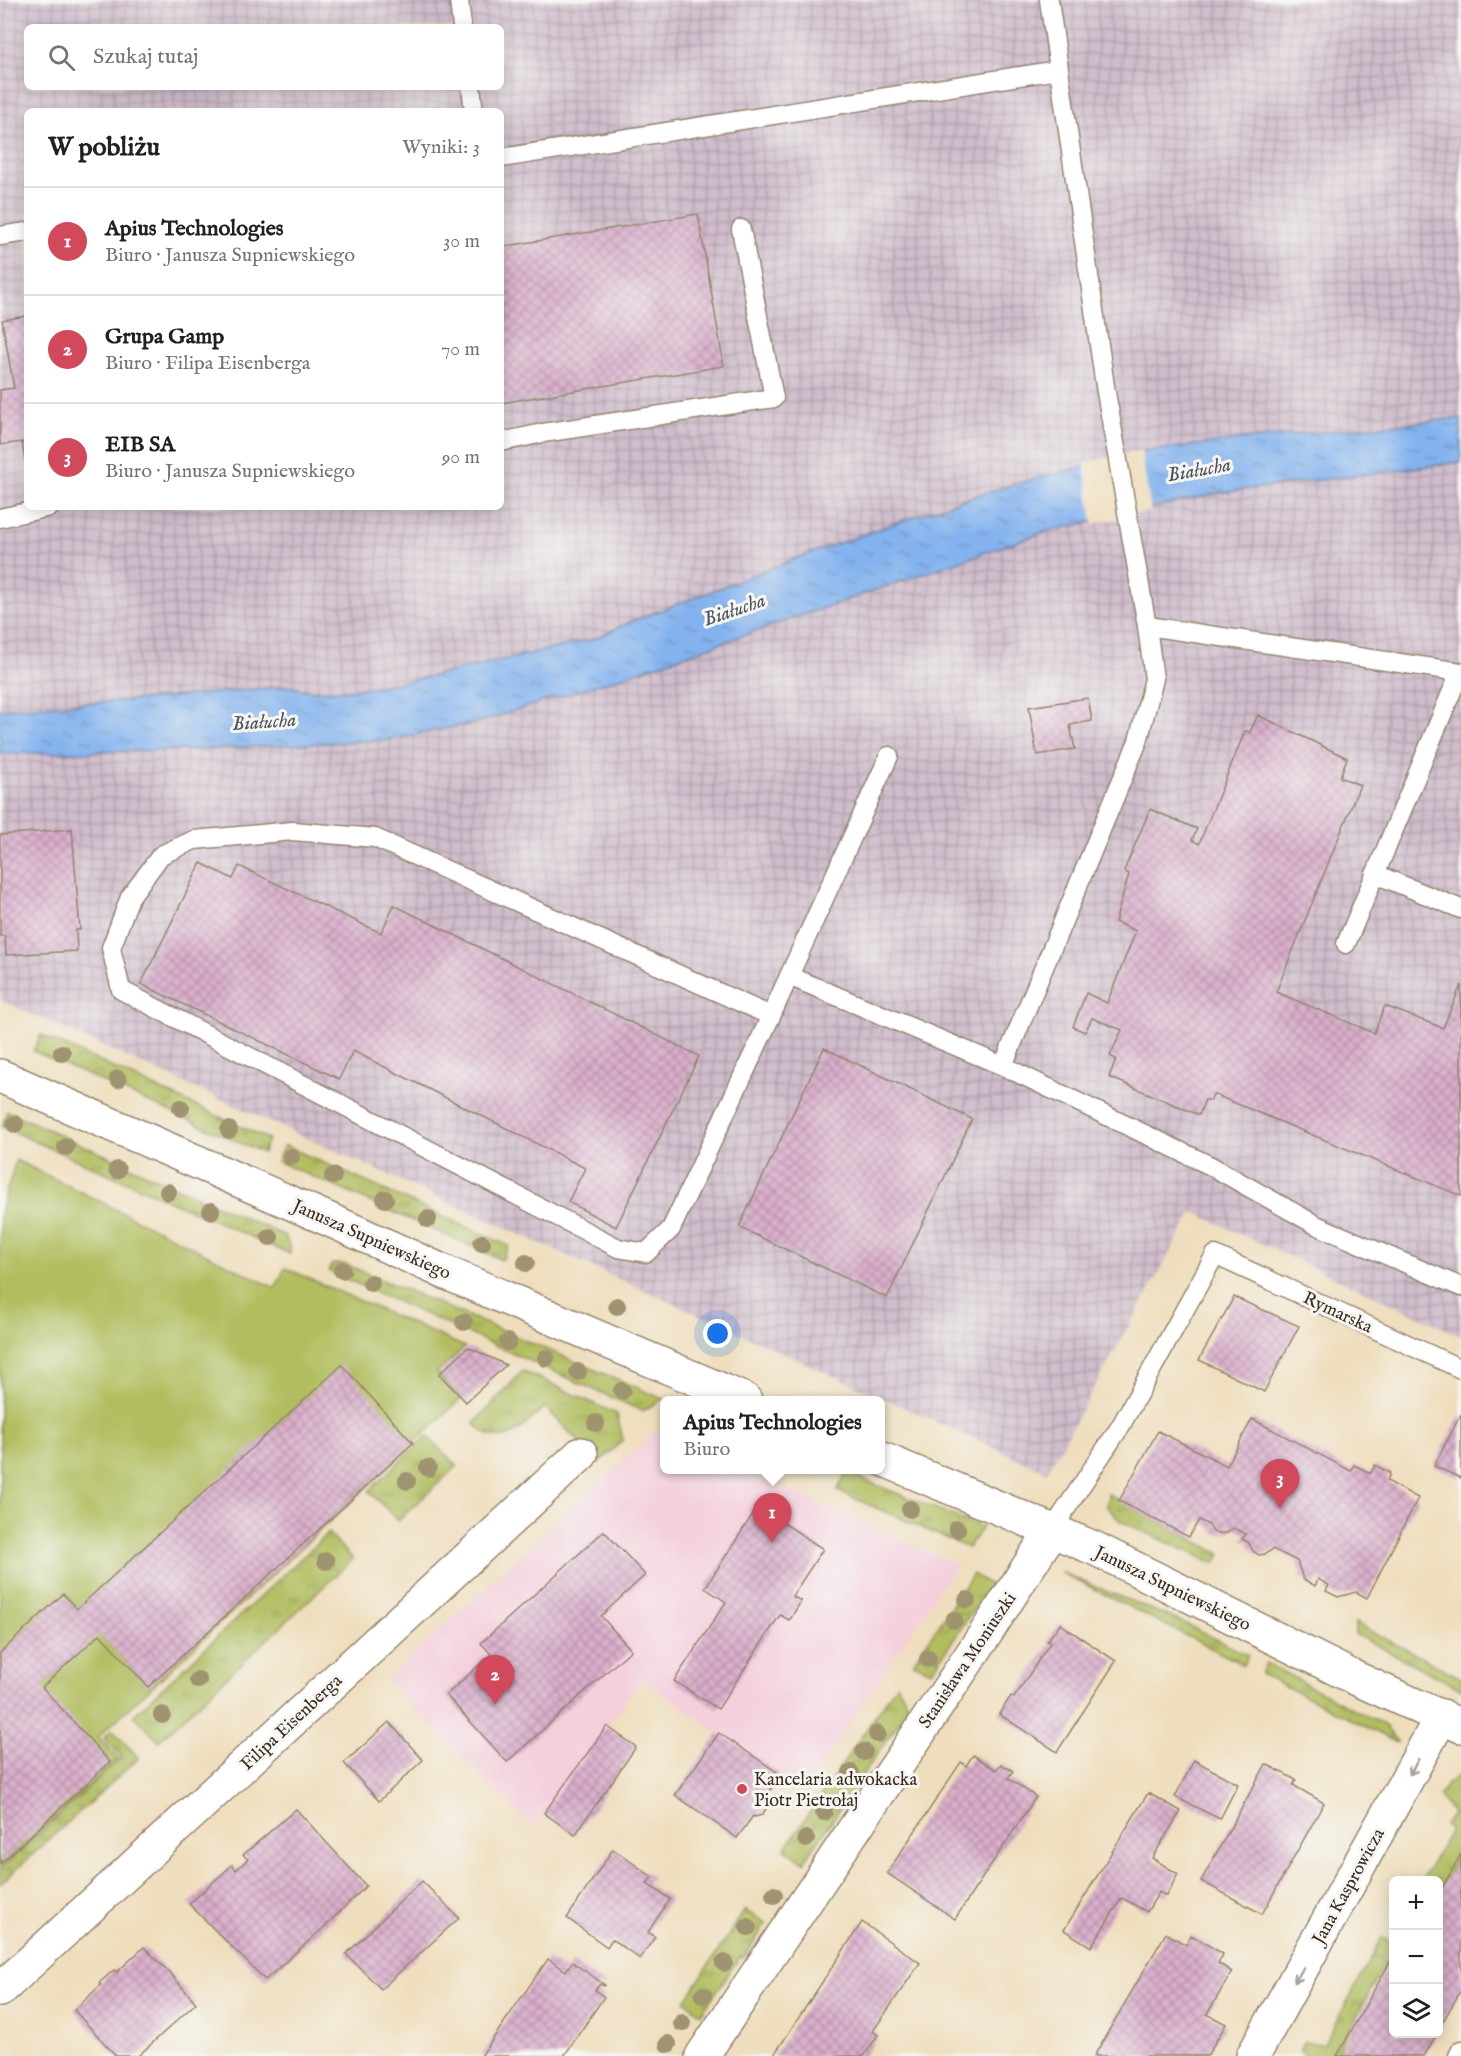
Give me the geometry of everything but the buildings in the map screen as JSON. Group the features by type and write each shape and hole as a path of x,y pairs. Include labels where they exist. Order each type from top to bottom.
{"street":[{"name":"Janusza Supniewskiego","path":"0,1076 442,1271 733,1396"},
{"name":"Filipa Eisenberga","path":"0,1990 581,1454"},
{"name":"Janusza Supniewskiego","path":"885,1460 1096,1549 1353,1677 1451,1721"},
{"name":"Stanisława Moniuszki","path":"702,2056 988,1630 1052,1530"},
{"name":"Jana Kasprowicza","path":"1260,2054 1451,1721"}],"lane":[{"path":"459,0 462,24"},
{"path":"1003,1066 1138,741 1154,680 1147,626 1139,591 1105,386 1049,0"},
{"path":"504,158 1058,70"},
{"path":"471,90 474,108"},
{"path":"504,441 543,433 774,398 741,229"},
{"path":"0,236 24,232"},
{"path":"0,518 36,510"},
{"path":"1147,626 1460,672 1346,944"},
{"path":"771,1016 375,838 293,831 194,840 161,855 130,897 111,948 121,990 618,1248 646,1252 671,1229 771,1016 889,756"},
{"path":"1375,874 1461,909"},
{"path":"789,976 1003,1066 1211,1166 1316,1225 1461,1287"},
{"name":"Rymarska","path":"1215,1255 1461,1369"},
{"name":"Stanisława Moniuszki","path":"1052,1530 1120,1427 1215,1255"},
{"path":"1458,2056 1461,2050"}],"shaded area":[{"path":"0,0 1461,0 1461,1336 1193,1212 1047,1472 885,1399 885,1396 878,1396 0,1000"},
{"path":"655,1432 660,1434 660,1474 750,1474 957,1564 804,1791 641,1679 534,1828 386,1680"}],"green space":[{"path":"41,1035 268,1139 263,1153 33,1051"},
{"path":"7,1111 285,1236 290,1254 2,1127"},
{"path":"284,1145 509,1246 502,1260 277,1161"},
{"path":"16,1160 275,1288 285,1268 465,1347 437,1373 461,1399 98,1737 118,1758 0,1867 0,1213"},
{"path":"332,1264 345,1264 660,1397 660,1401 642,1411 328,1271"},
{"path":"523,1371 617,1414 623,1440 599,1463 545,1407 511,1434 493,1437 484,1432 474,1423"},
{"path":"427,1436 457,1466 398,1521 369,1491"},
{"path":"846,1474 849,1474 982,1527 968,1548 837,1491"},
{"path":"1108,1494 1221,1554 1213,1563 1120,1521 1107,1507"},
{"path":"328,1533 353,1559 159,1741 134,1715"},
{"path":"1060,1572 1184,1623 1248,1655 1244,1665"},
{"path":"973,1574 990,1585 932,1671 913,1663"},
{"path":"1355,1623 1461,1678 1461,1689 1355,1634"},
{"path":"1266,1663 1384,1725 1398,1743 1261,1674"},
{"path":"897,1684 909,1707 804,1862 785,1849"},
{"path":"112,1730 139,1758 0,1884 0,1870 122,1757 104,1738"},
{"path":"1461,1773 1461,1850 1443,1883 1443,1876 1424,1876 1450,1830 1444,1826 1452,1813 1439,1796 1448,1783"},
{"path":"745,1910 766,1924 701,2014 685,2001"},
{"path":"1382,1938 1389,1941 1389,1956 1335,2056 1305,2056 1299,2050 1304,2042 1324,2044"}],"water":[{"name":"Białucha","path":"1461,418 1461,462 1219,493 1045,532 625,676 480,722 388,740 190,750 0,754 0,709 151,699 286,686 314,691 342,691 410,681 594,639 630,622 811,553 961,500 1041,477 1148,451"}],"pier":[{"path":"1141,450 1151,511 1093,524 1084,463"}],"place":[{"name":"EIB SA","path":"1280,1509"},
{"name":"Apius Technologies","path":"772,1543"},
{"name":"Grupa Gamp","path":"495,1705"},
{"name":"Kancelaria adwokacka Piotr Pietrołaj","path":"742,1789"}]}
